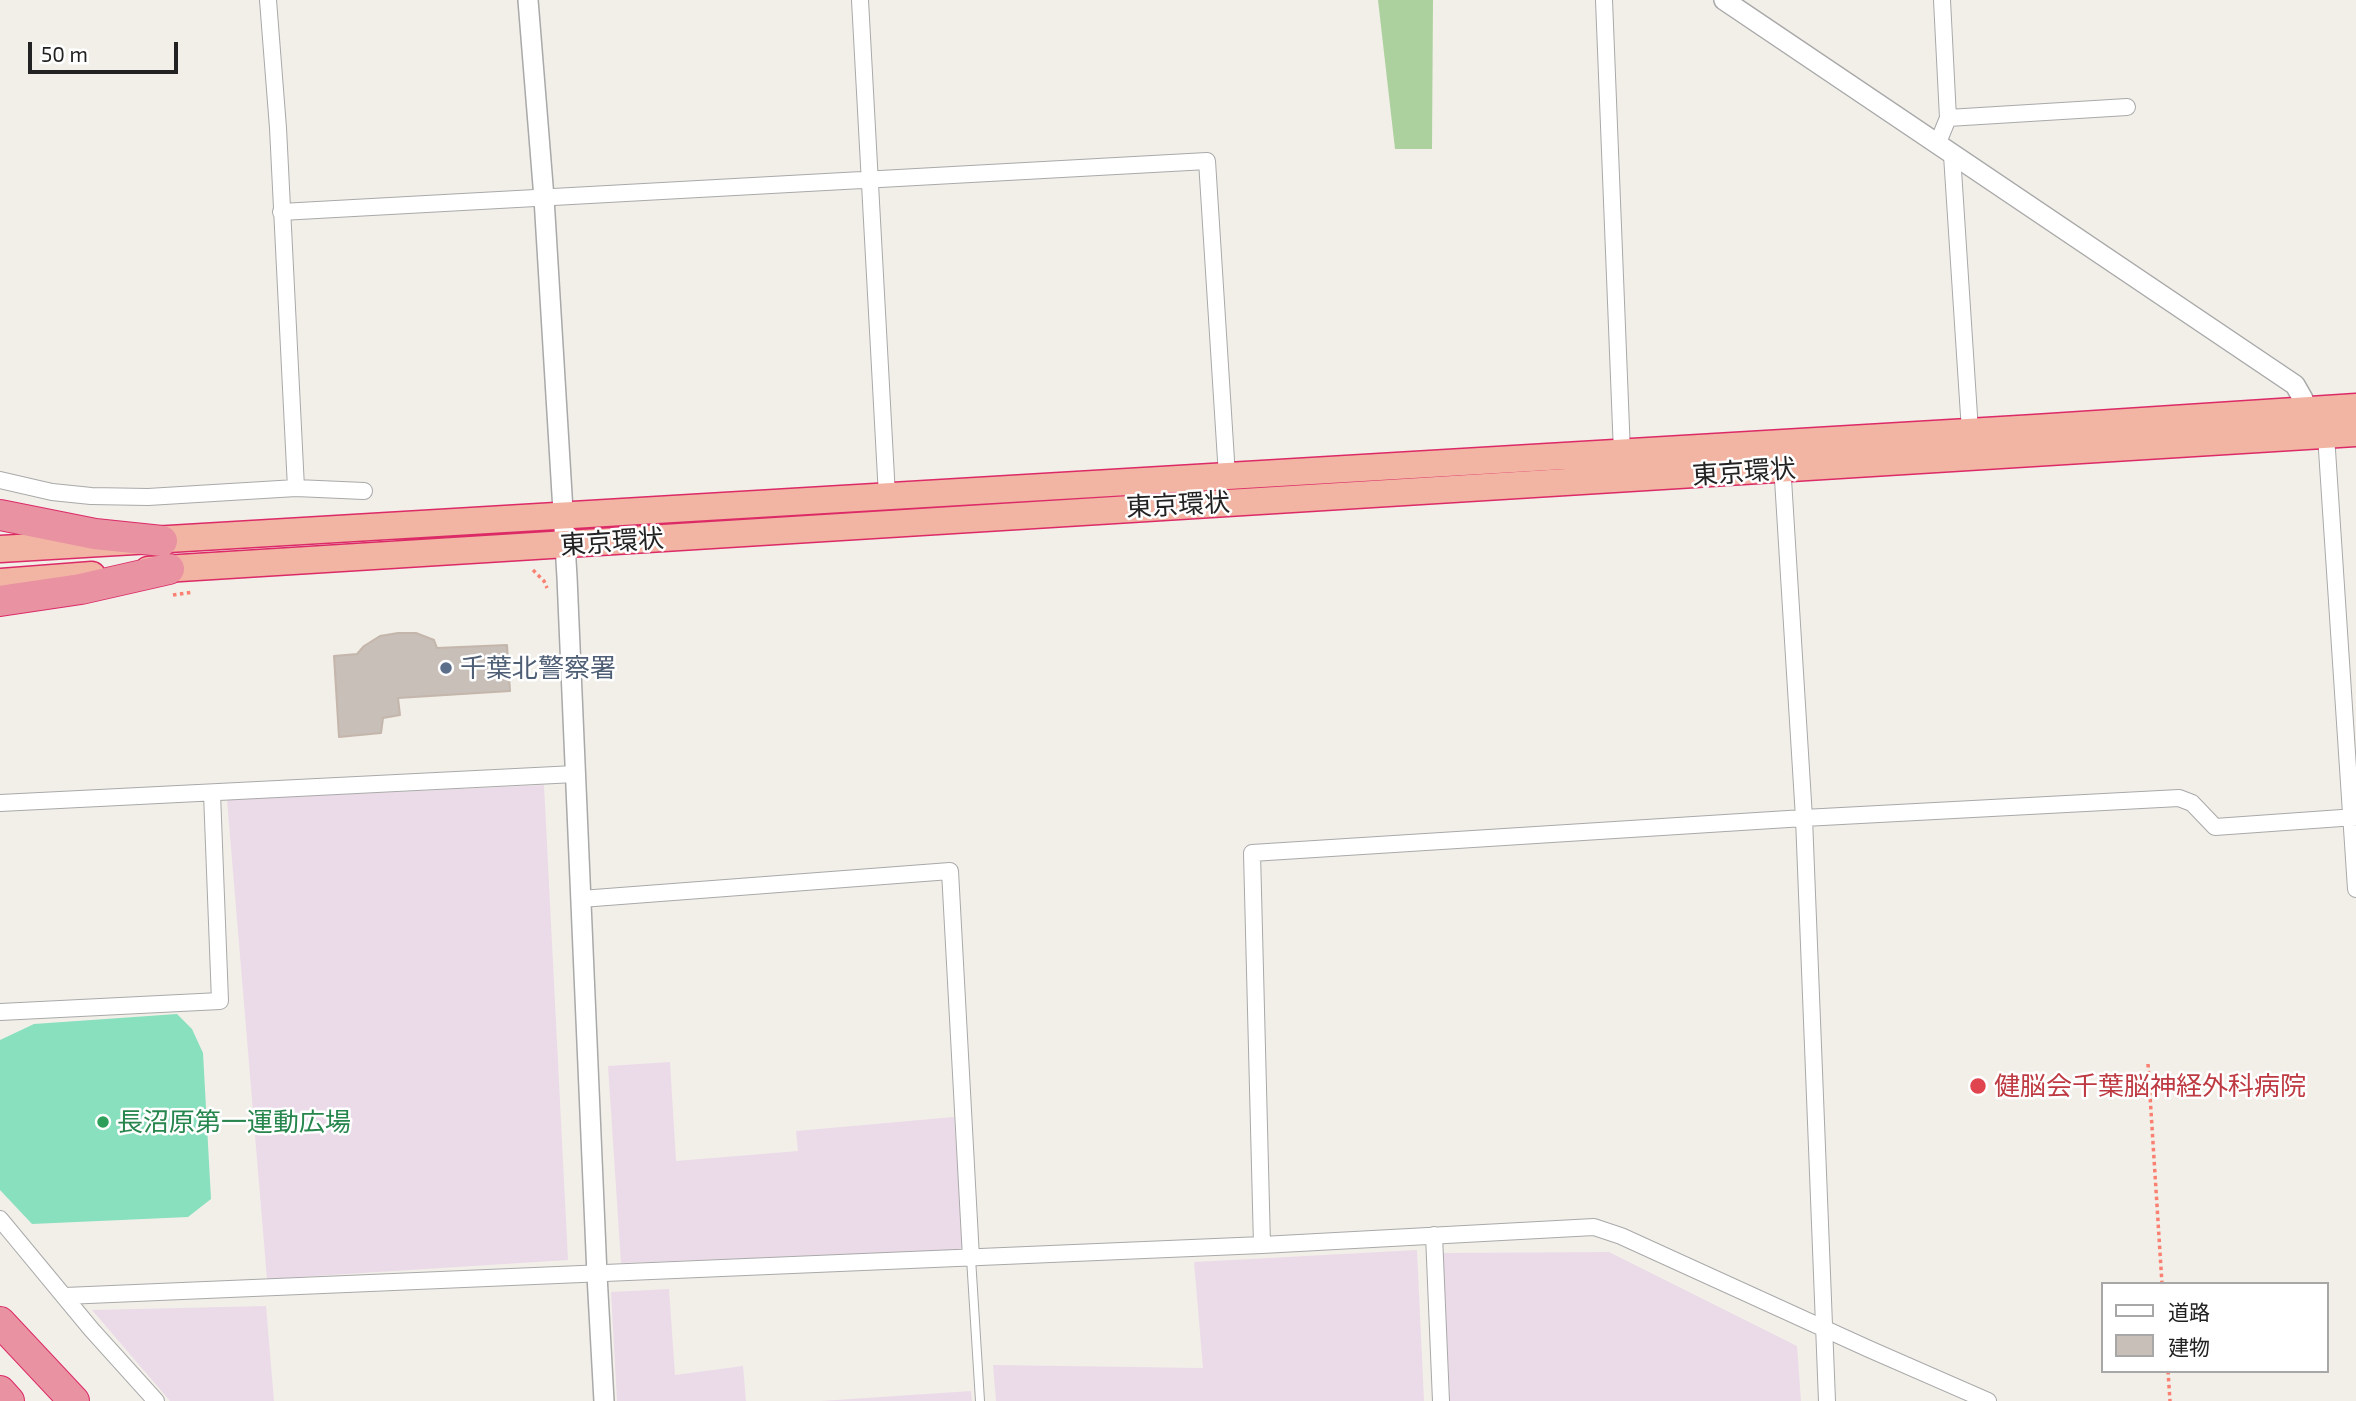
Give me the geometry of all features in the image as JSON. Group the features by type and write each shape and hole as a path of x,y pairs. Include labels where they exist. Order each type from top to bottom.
{"highway":[{"name":"東京環状","path":"0,582 166,555 563,515 1781,444 2356,407"},
{"name":"東京環状","path":"0,549 166,555 565,545 2356,433"},
{"path":"0,515 95,534 166,555"},
{"path":"0,601 81,589 166,555"},
{"path":"0,1322 74,1401"},
{"path":"0,1391 9,1401"}],"street":[{"path":"268,0 278,128 296,488"},
{"path":"528,0 544,198 565,545 604,1401"},
{"path":"860,0 887,496"},
{"path":"1604,0 1622,453"},
{"path":"1724,0 2295,385 2302,399 2303,410"},
{"path":"1942,0 1948,118 1944,150 1970,431"},
{"path":"1948,118 2127,107"},
{"path":"281,212 1207,160 1227,476"},
{"path":"2326,435 2354,818 2356,889"},
{"path":"1781,444 1804,818 1827,1401"},
{"path":"0,480 52,492 91,496 148,497 296,488 364,491"},
{"path":"0,803 575,774"},
{"path":"0,1012 220,1001 212,793"},
{"path":"1262,1245 1252,853 1804,818 2179,798 2192,803 2215,827 2354,818"},
{"path":"582,899 950,871 971,1258"},
{"path":"0,1219 91,1329 156,1401"},
{"path":"65,1296 1262,1245 1594,1227 1621,1236 1988,1401"},
{"path":"1434,1236 1441,1401"}],"lane":[{"path":"971,1258 980,1401"}],"path":[{"path":"2148,1064 2162,1282"},
{"path":"2168,1373 2169,1401"}],"shaded area":[{"path":"544,785 568,1260 267,1279 227,800"},
{"path":"670,1062 676,1161 798,1151 796,1131 954,1117 963,1250 621,1263 608,1066"},
{"path":"1417,1250 1424,1401 996,1401 993,1365 1203,1368 1194,1262"},
{"path":"1609,1252 1797,1346 1801,1401 1450,1401 1443,1253"},
{"path":"669,1289 675,1375 743,1366 746,1401 617,1401 611,1292"},
{"path":"266,1306 274,1401 170,1401 92,1310"},
{"path":"971,1391 972,1401 821,1401"}],"green space":[{"path":"1378,0 1433,0 1432,149 1395,149"},
{"name":"長沼原第一運動広場","path":"177,1014 192,1029 203,1053 211,1199 188,1217 32,1224 0,1190 0,1040 34,1024"}],"building":[{"path":"416,633 434,640 437,648 507,645 510,691 398,698 400,715 383,718 381,733 339,737 334,656 357,654 380,636"}],"place":[{"name":"千葉北警察署","path":"446,668"},
{"name":"健脳会千葉脳神経外科病院","path":"1978,1086"},
{"name":"長沼原第一運動広場","path":"103,1122"}]}
